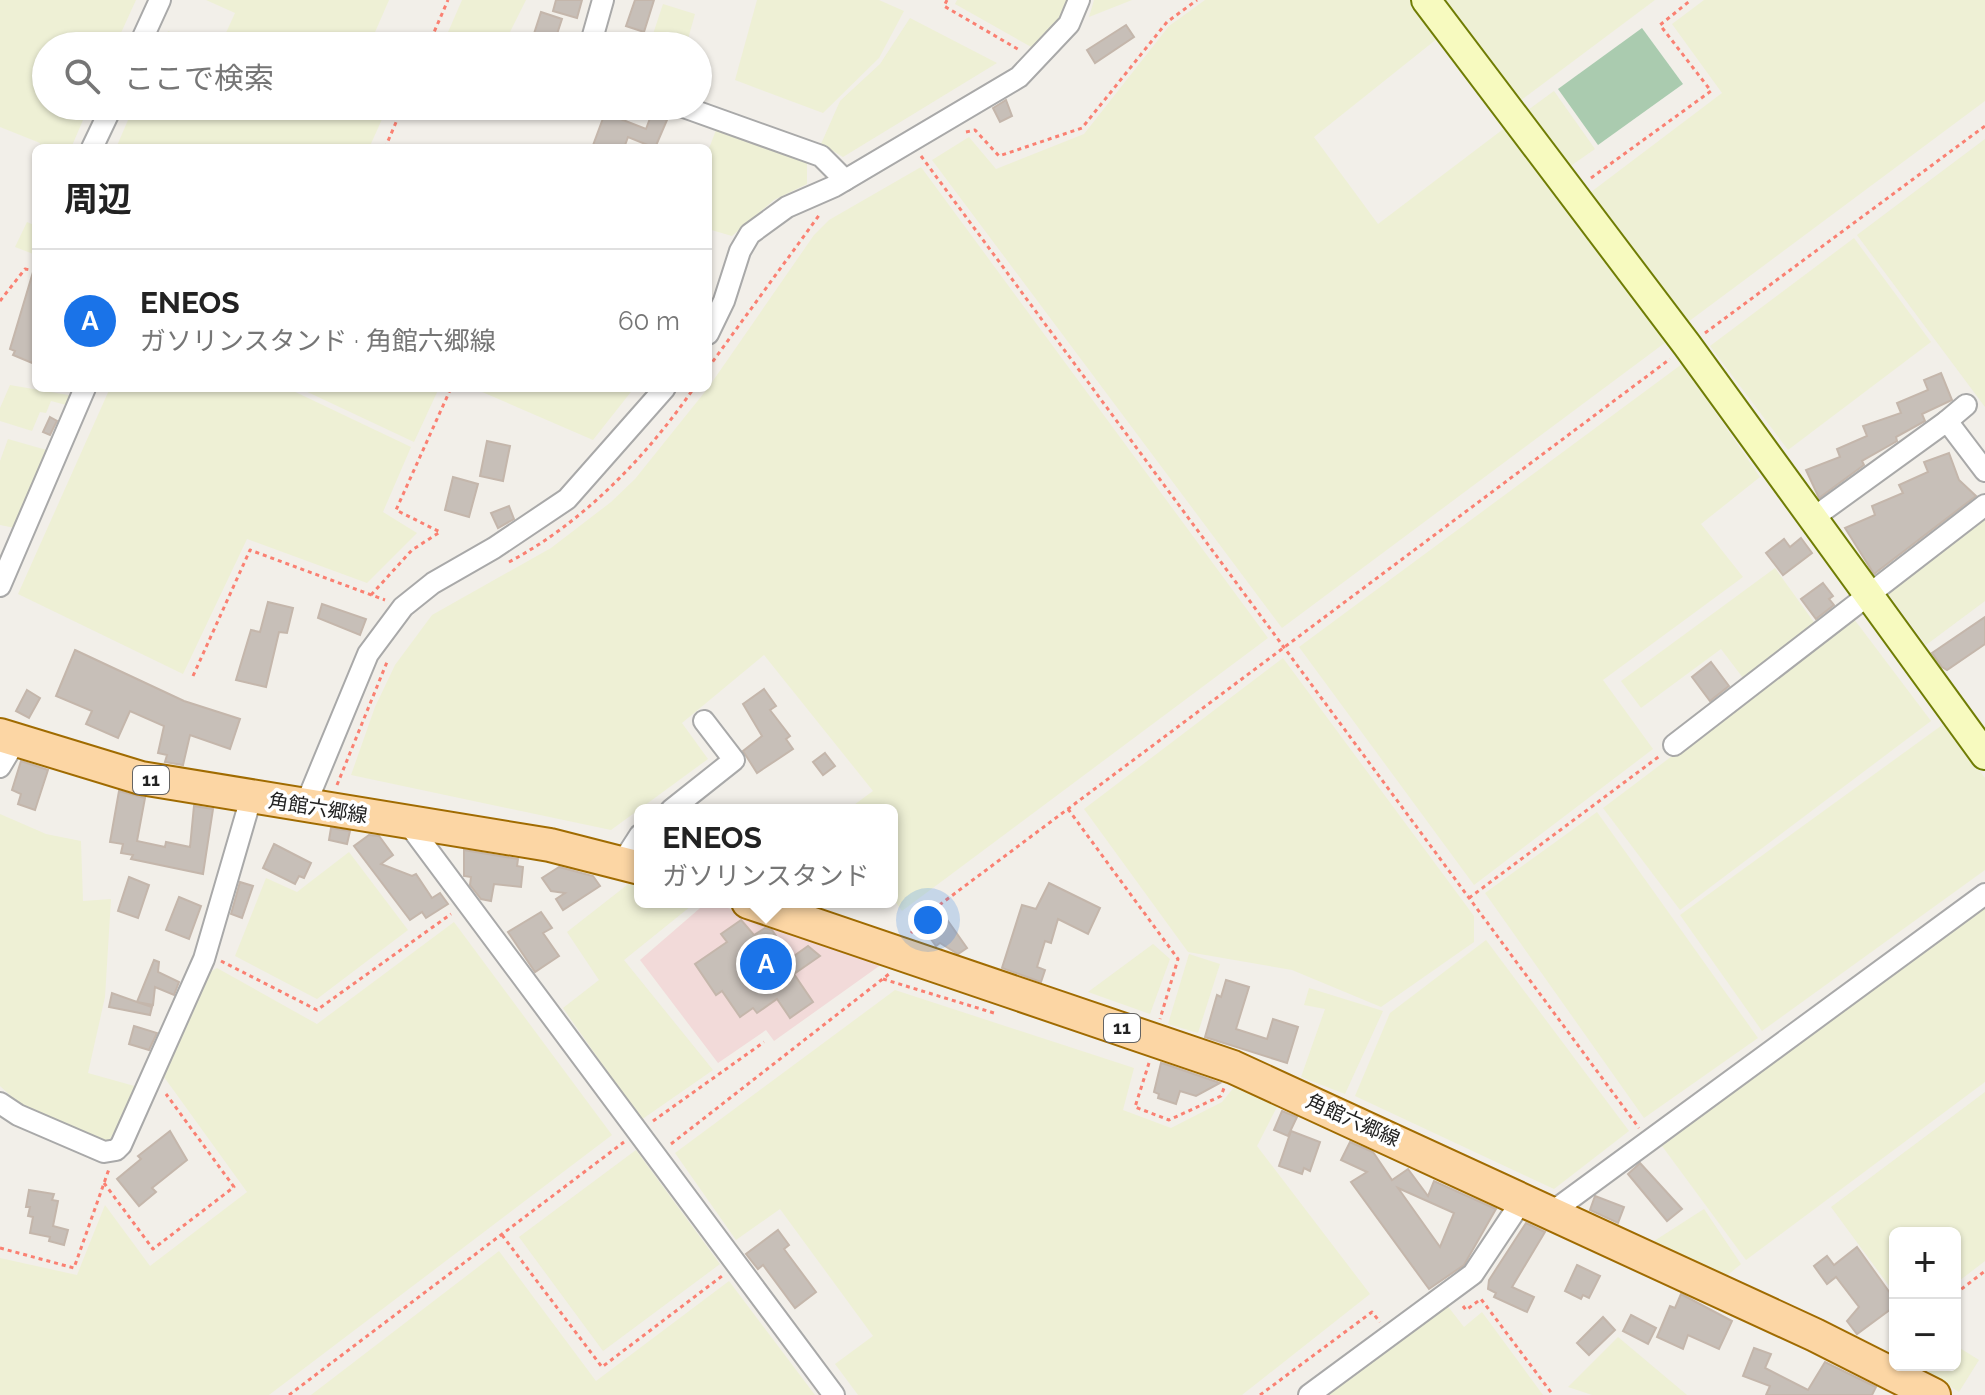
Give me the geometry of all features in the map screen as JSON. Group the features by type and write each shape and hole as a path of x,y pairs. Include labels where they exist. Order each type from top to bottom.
{"main road":[{"name":"角館六郷線","path":"5,747 141,778 251,798 550,845 631,866"},
{"name":"角館六郷線","path":"763,908 897,962 1152,1051 1233,1067 1815,1335 1934,1395"}],"street":[{"path":"145,32 160,0"},
{"path":"594,32 603,0"},
{"path":"712,326 724,301 740,251 750,234 787,207 845,180 1019,77 1069,24 1079,0"},
{"path":"1426,0 1569,194 1687,345 1985,755"},
{"path":"712,117 821,156 845,180"},
{"path":"94,144 105,120"},
{"path":"0,586 83,392"},
{"path":"316,808 368,654 403,607 433,583 494,548 567,499 661,392"},
{"path":"1813,518 1966,405"},
{"path":"1947,421 1985,471"},
{"path":"1674,745 1867,593 1985,505"},
{"path":"679,804 734,760 704,721"},
{"path":"0,1103 18,1115 104,1152 116,1150 206,953 251,798"},
{"path":"407,822 834,1395"},
{"path":"1309,1395 1473,1274 1538,1206 1649,1141 1985,894"}],"path":[{"path":"434,32 448,0"},
{"path":"947,0 944,6 1020,49 1034,62"},
{"path":"960,133 975,130 999,156 1082,128 1167,22 1197,0"},
{"path":"1569,194 1711,91 1660,25 1691,0"},
{"path":"387,144 397,120"},
{"path":"655,1156 897,962 930,912 1687,345 1985,126"},
{"path":"909,140 1649,1141"},
{"path":"712,362 821,212"},
{"path":"0,301 18,275 25,269 32,270"},
{"path":"371,595 412,550 440,532 396,510 449,392"},
{"path":"504,565 587,510 671,421 691,392"},
{"path":"193,676 250,550 403,607"},
{"path":"316,808 390,654"},
{"path":"1469,898 1674,745"},
{"path":"1068,809 1178,959 1135,1107 1169,1120 1221,1096 1233,1067"},
{"path":"206,953 317,1010 467,903"},
{"path":"897,962 1002,1016"},
{"path":"289,1395 638,1132 764,1042"},
{"path":"104,1183 153,1249 234,1187 152,1075"},
{"path":"0,1248 74,1268 116,1150"},
{"path":"502,1235 602,1367 737,1265"},
{"path":"1961,1289 1985,1271"},
{"path":"1450,1289 1466,1310 1481,1299 1553,1395"},
{"path":"1260,1395 1372,1312 1390,1334"}],"shaded area":[{"path":"700,908 726,908 889,959 774,1041 766,1030 718,1063 640,960"}],"green space":[{"path":"0,0 136,0 121,32 32,32 32,120 83,120 73,144 40,144 0,127"},
{"path":"206,0 389,0 375,32 226,32 235,13"},
{"path":"462,0 526,0 510,32 448,32"},
{"path":"757,0 879,0 904,11 879,58 823,113 735,80"},
{"path":"957,0 1073,0 1054,31 1033,48 955,4"},
{"path":"1094,0 1132,0 1089,17"},
{"path":"1205,0 1410,0 1438,38 1314,137 1378,224 1506,127 1666,342 1282,628 932,160 969,137 996,169 1084,134 1169,26"},
{"path":"1446,0 1655,0 1520,101"},
{"path":"1704,0 1985,0 1985,101 1688,322 1591,192 1722,93 1672,24"},
{"path":"663,4 695,14 690,32 654,32"},
{"path":"910,18 997,63 843,157 821,144 840,101 880,64"},
{"path":"1642,28 1683,84 1598,145 1558,89"},
{"path":"1554,91 1595,149 1569,167 1528,110"},
{"path":"128,120 382,120 371,144 118,144"},
{"path":"716,130 807,162 807,184 774,200 732,236 712,230 711,144"},
{"path":"1985,139 1985,407 1857,235"},
{"path":"921,167 1268,638 902,911 898,905 898,804 855,804 873,791 764,655 682,723 708,759 647,804 634,804 634,813 611,830 351,775 375,707 395,665 432,615 551,548 611,502 635,479 705,392 712,392 712,382 814,235 829,220"},
{"path":"27,222 32,224 32,253 15,247"},
{"path":"1854,238 1931,342 1788,450 1710,346"},
{"path":"1682,364 1760,477 1701,524 1743,577 1603,680 1653,749 1474,885 1299,647"},
{"path":"10,385 32,389 32,392 74,396 70,406 51,401 46,413 40,412 32,431 0,421 0,408"},
{"path":"108,392 295,392 411,447 383,512 417,533 367,583 247,539 183,674 18,594"},
{"path":"308,392 437,392 414,442"},
{"path":"482,392 631,392 593,440"},
{"path":"8,439 50,451 15,528 0,525 0,461"},
{"path":"1985,513 1985,601 1926,645 1884,588"},
{"path":"1775,568 1816,625 1743,678 1721,649 1641,708 1621,681"},
{"path":"1854,619 1931,721 1680,910 1603,808"},
{"path":"1283,658 1474,916 1474,942 1381,1007 1292,970 1188,952 1084,809"},
{"path":"1945,723 1985,778 1985,870 1762,1031 1680,915"},
{"path":"1597,812 1758,1038 1644,1118 1485,893"},
{"path":"0,814 46,834 81,841 83,901 111,899 105,997 88,1073 138,1087 109,1141 102,1142 25,1109 0,1086"},
{"path":"349,852 408,930 317,999 235,956 266,878 297,892"},
{"path":"634,880 634,908 689,908 624,960 713,1070 641,1120 563,1008 599,980 567,932"},
{"path":"1985,906 1985,1082 1746,1260 1662,1146"},
{"path":"454,922 612,1135 269,1395 0,1395 0,1258 77,1275 105,1205 150,1266 247,1192 164,1077 210,972 217,968 317,1024"},
{"path":"1486,940 1629,1131 1554,1189 1355,1096 1390,1013"},
{"path":"1153,944 1170,959 1150,1014 1088,992"},
{"path":"1189,954 1220,964 1198,1033 1168,1024"},
{"path":"1309,988 1383,1011 1345,1094 1301,1077 1325,1009 1304,1005"},
{"path":"895,990 1134,1068 1123,1110 1171,1128 1222,1102 1235,1086 1278,1105 1257,1146 1370,1294 1242,1395 858,1395 835,1364 873,1336 780,1209 736,1240 675,1153"},
{"path":"1985,1092 1985,1261 1961,1279 1961,1227 1889,1227 1889,1286 1831,1207"},
{"path":"636,1150 720,1264 603,1351 519,1237"},
{"path":"1704,1209 1741,1264 1724,1278 1651,1243"},
{"path":"499,1251 596,1381 729,1281 815,1395 311,1395"},
{"path":"1446,1304 1464,1327 1482,1312 1543,1395 1328,1395"},
{"path":"1618,1337 1687,1395 1592,1395 1568,1387"},
{"path":"1961,1349 1979,1360 1959,1392 1928,1373 1961,1371"}],"building":[{"path":"556,0 582,0 577,18 553,11"},
{"path":"635,0 654,0 644,32 626,26"},
{"path":"541,12 562,19 558,32 535,32"},
{"path":"1126,25 1134,37 1095,63 1087,50"},
{"path":"1006,100 1012,116 1000,122 993,108"},
{"path":"602,120 623,120 646,129 649,120 667,120 657,144 645,144 628,137 625,144 593,144"},
{"path":"32,275 32,363 13,355 15,351 10,349"},
{"path":"1941,373 1952,400 1922,414 1925,421 1862,461 1864,465 1819,498 1806,470 1840,457 1837,449 1867,436 1863,426 1901,413 1897,403 1928,390 1924,380"},
{"path":"50,417 57,421 50,435 43,432"},
{"path":"487,441 510,446 503,481 480,476"},
{"path":"1949,453 1959,480 1976,496 1874,574 1845,528 1875,515 1872,506 1903,493 1899,485 1928,472 1924,462"},
{"path":"453,477 478,484 469,517 445,510"},
{"path":"509,506 514,519 498,528 491,513"},
{"path":"1801,538 1812,553 1783,575 1766,553 1784,539 1790,547"},
{"path":"1823,583 1833,596 1829,599 1834,605 1816,619 1801,599"},
{"path":"268,602 293,608 287,633 279,632 266,687 236,680 251,630 260,632"},
{"path":"322,604 366,619 360,635 318,618"},
{"path":"1985,617 1985,644 1947,670 1942,667 1932,653"},
{"path":"75,650 184,701 240,719 230,749 190,735 183,765 165,762 167,755 158,753 164,726 130,711 118,738 86,724 92,711 56,696"},
{"path":"1711,662 1729,686 1710,701 1692,677"},
{"path":"764,689 776,706 770,710 790,736 786,739 793,749 757,773 743,751 762,736 743,704"},
{"path":"27,690 40,698 29,718 16,711"},
{"path":"825,753 835,766 823,775 813,762"},
{"path":"21,761 48,770 35,810 18,804 21,794 12,790"},
{"path":"119,791 145,798 137,841 165,847 166,842 190,847 194,806 213,809 203,874 131,859 133,855 121,853 123,844 110,842"},
{"path":"331,828 350,831 347,844 329,840"},
{"path":"369,835 379,836 393,855 381,864 412,876 416,874 432,898 440,893 448,904 426,918 422,912 410,920 354,846"},
{"path":"274,844 311,863 304,878 299,876 295,884 263,868"},
{"path":"464,850 518,859 517,866 523,867 521,887 494,884 491,901 481,899 470,885 471,877 464,876"},
{"path":"559,867 593,876 600,886 563,910 556,899 565,893 551,891 542,878"},
{"path":"129,877 149,885 138,918 118,911"},
{"path":"240,882 253,886 242,918 231,914"},
{"path":"1049,883 1100,908 1088,934 1058,919 1051,943 1045,941 1037,967 1045,970 1041,982 1002,968 1022,905 1036,909"},
{"path":"179,897 201,906 189,939 166,930"},
{"path":"541,912 552,928 543,933 559,956 535,972 508,932"},
{"path":"741,920 754,935 765,928 772,930 791,958 808,946 820,956 794,974 813,1002 790,1018 777,999 757,1013 753,1008 740,1017 722,991 716,995 695,964 727,942 721,934"},
{"path":"948,921 967,948 958,954 940,943 936,946 928,935"},
{"path":"154,960 159,962 158,972 179,982 174,995 155,987 153,1005 137,1002"},
{"path":"1226,980 1249,987 1236,1029 1267,1039 1273,1019 1298,1027 1287,1063 1205,1037 1217,995 1221,997"},
{"path":"112,993 152,1007 150,1015 109,1007"},
{"path":"134,1026 157,1033 149,1050 129,1044"},
{"path":"1161,1063 1220,1083 1196,1096 1180,1091 1176,1104 1158,1098 1159,1094 1154,1092"},
{"path":"1282,1111 1297,1117 1288,1136 1274,1130"},
{"path":"170,1131 187,1160 152,1188 156,1192 139,1206 117,1179 141,1159 138,1156"},
{"path":"1291,1131 1320,1142 1310,1171 1304,1168 1302,1174 1279,1166"},
{"path":"1350,1142 1373,1152 1392,1180 1408,1169 1428,1196 1434,1181 1496,1209 1464,1265 1429,1289 1351,1182 1367,1172 1341,1160","holes":["1398,1188 1454,1213 1440,1247"]},
{"path":"1640,1163 1682,1209 1667,1221 1628,1174"},
{"path":"29,1190 54,1194 52,1200 58,1201 53,1226 68,1230 64,1245 49,1241 50,1237 30,1233 33,1217 28,1216 30,1207 26,1207"},
{"path":"1595,1196 1624,1207 1618,1223 1590,1210"},
{"path":"1526,1223 1545,1232 1512,1287 1534,1297 1527,1312 1494,1297 1496,1293 1488,1289 1489,1280"},
{"path":"778,1230 789,1245 784,1249 816,1292 795,1308 763,1265 758,1269 746,1254"},
{"path":"1857,1247 1889,1292 1889,1310 1857,1334 1847,1321 1859,1307 1836,1277 1827,1284 1814,1266 1827,1256 1834,1265"},
{"path":"1577,1265 1600,1276 1589,1298 1583,1295 1581,1299 1565,1291"},
{"path":"1681,1294 1732,1321 1719,1349 1688,1335 1683,1349 1657,1337 1670,1306 1675,1308"},
{"path":"1631,1315 1656,1328 1648,1344 1623,1331"},
{"path":"1603,1317 1615,1330 1589,1355 1577,1343"},
{"path":"1754,1348 1771,1354 1765,1368 1808,1390 1825,1362 1876,1387 1872,1395 1766,1395 1770,1386 1743,1376"}],"place":[{"name":"ENEOS","path":"766,964"}]}
